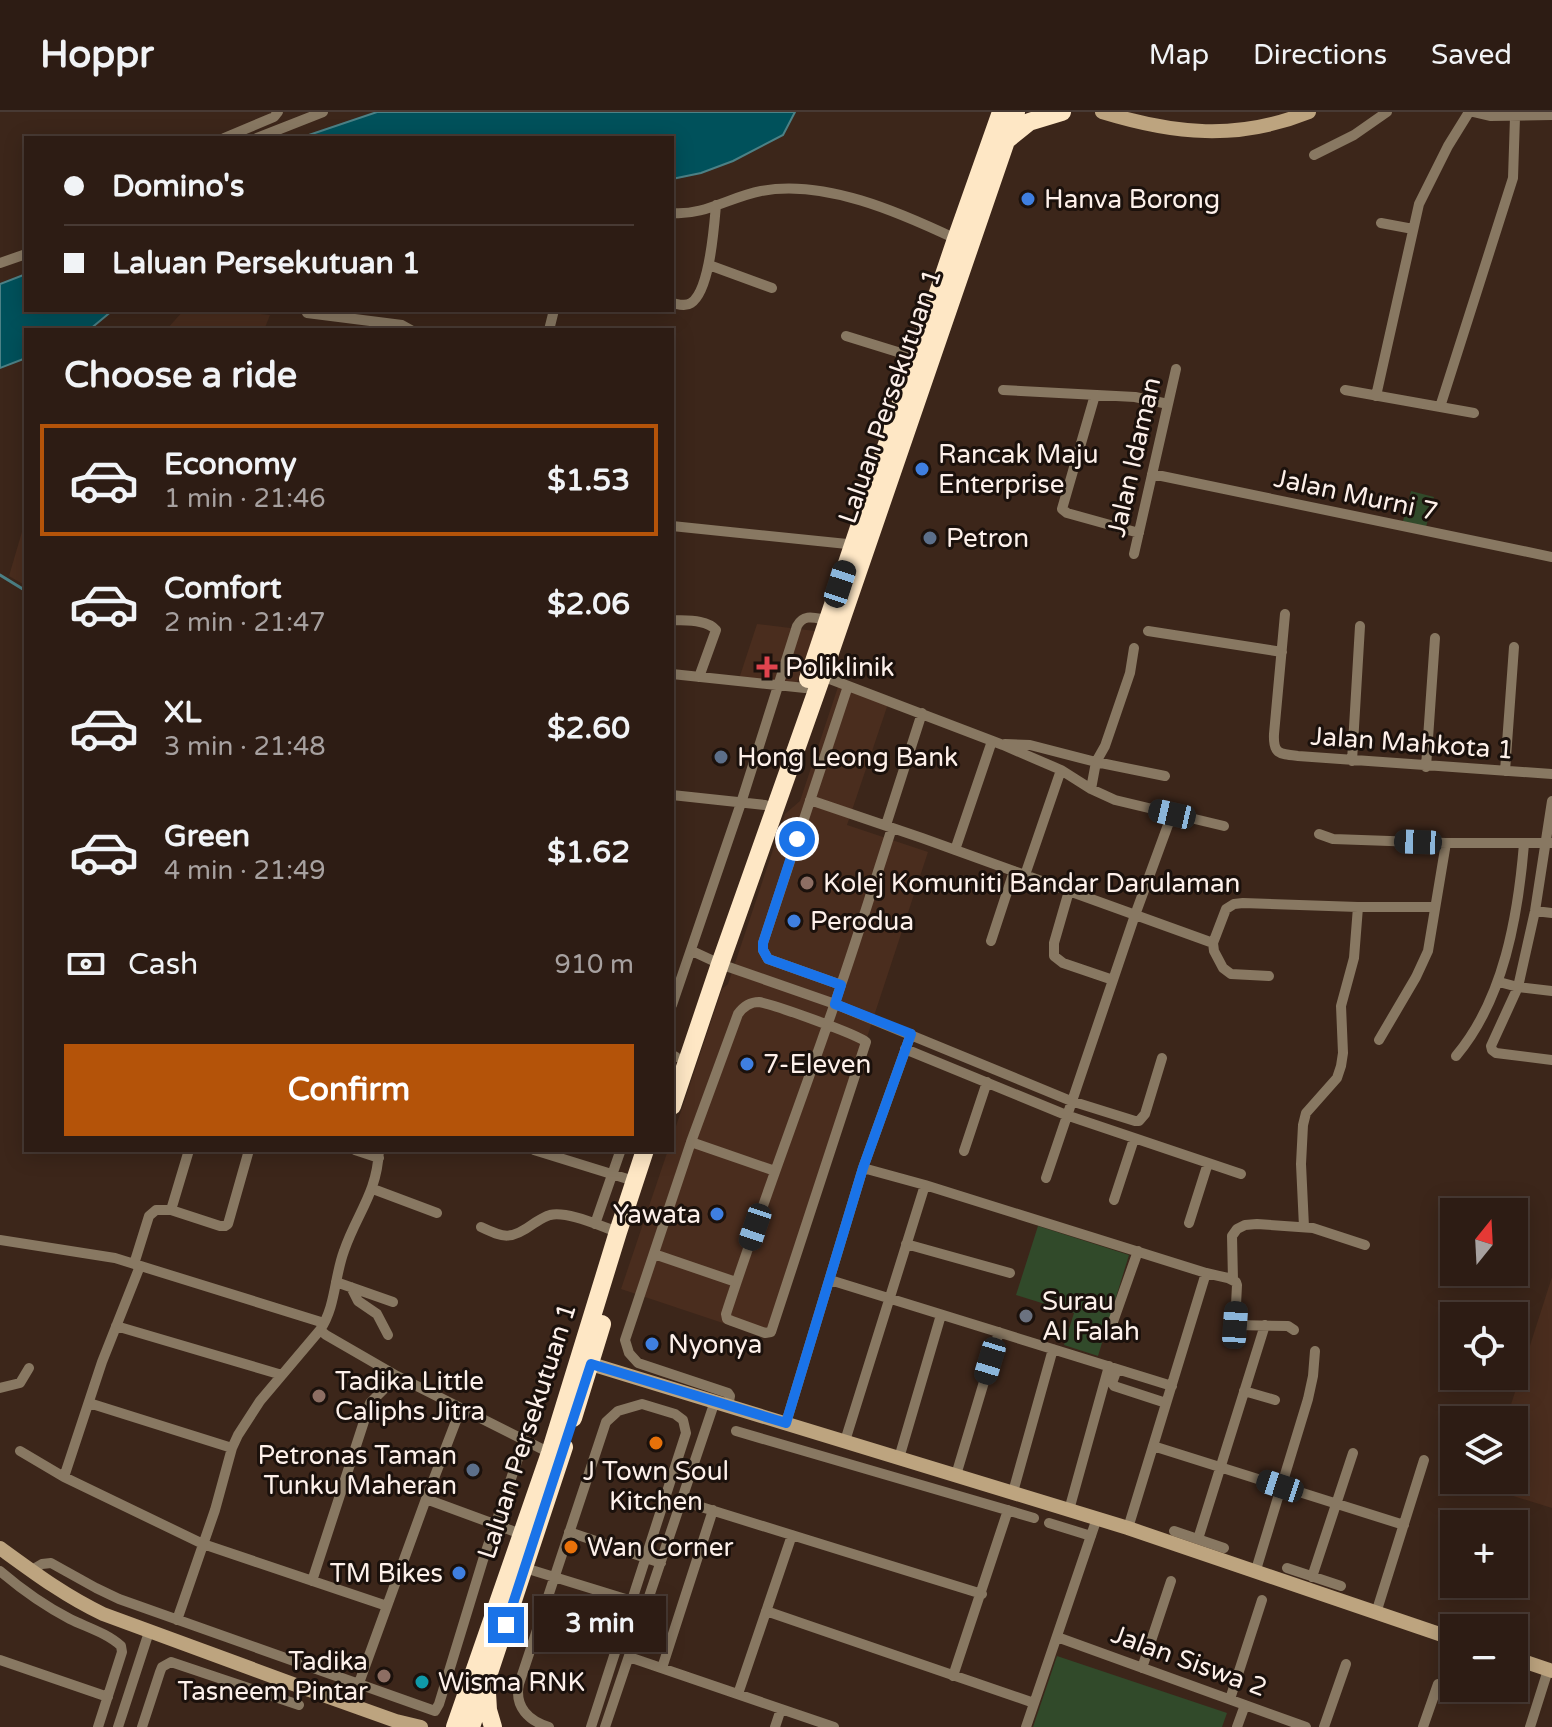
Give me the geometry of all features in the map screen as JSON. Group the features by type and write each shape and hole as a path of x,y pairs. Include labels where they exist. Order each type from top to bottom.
{"highway":[{"name":"Laluan Persekutuan 1","path":"674,1059 715,962 822,676 917,358 1001,112"},
{"name":"Laluan Persekutuan 1","path":"674,1099 765,805 827,620 860,546 1016,112"},
{"path":"1006,141 1029,122 1062,112"},
{"name":"Laluan Persekutuan 1","path":"455,1727 550,1453 644,1152"},
{"name":"Laluan Persekutuan 1","path":"471,1727 591,1364 615,1277 656,1152"},
{"path":"487,1682 488,1710 493,1727"}],"street":[{"path":"229,136 274,117 278,112"},
{"path":"262,136 323,112"},
{"path":"1102,112 1138,123 1197,132 1268,125 1309,112"},
{"path":"1314,155 1354,135 1387,112"},
{"path":"1376,396 1419,204 1448,146 1471,112 1515,117 1552,115"},
{"path":"1440,407 1513,178 1515,117"},
{"path":"674,213 689,214 763,191 809,190 885,208 956,239"},
{"path":"674,303 685,305 697,296 709,265 716,205"},
{"path":"1381,223 1413,229"},
{"path":"0,263 24,255"},
{"path":"709,265 772,288"},
{"path":"307,313 407,328"},
{"path":"846,336 917,358"},
{"name":"Jalan Idaman","path":"1134,554 1176,369"},
{"path":"1003,390 1135,397 1168,404"},
{"path":"1345,390 1474,413"},
{"path":"1095,395 1062,509 1139,533"},
{"name":"Jalan Murni 7","path":"1152,474 1552,557"},
{"path":"674,526 860,546"},
{"path":"1148,631 1282,652 1285,614"},
{"path":"674,1000 799,621 808,616 827,620"},
{"path":"674,620 711,624 716,630 699,677"},
{"path":"1352,761 1360,626"},
{"path":"1426,767 1435,638"},
{"path":"1505,771 1514,647"},
{"path":"1091,789 1096,762 1105,746 1130,673 1134,648"},
{"name":"Jalan Mahkota 1","path":"1282,652 1273,746 1284,755 1552,774"},
{"path":"674,674 805,688"},
{"path":"822,676 1003,745 1061,770 1115,800 1224,826"},
{"path":"841,985 768,959 763,943 848,686"},
{"path":"650,1375 633,1359 625,1343 691,1142 738,1014 742,1008 757,1002 827,1026 860,1037 866,1042 771,1332 765,1333 727,1319 726,1314 775,1171 827,1026 835,1004 922,713"},
{"path":"955,850 992,741"},
{"path":"1003,745 1030,745 1165,776"},
{"path":"991,941 1061,770"},
{"path":"674,795 765,805"},
{"path":"810,800 1213,943"},
{"path":"1552,801 1549,843 1518,987 1491,1046 1492,1050 1514,1056 1552,1060"},
{"path":"1046,1178 1172,814"},
{"path":"1319,834 1333,839 1549,843"},
{"path":"1379,1040 1428,951 1446,843"},
{"path":"1456,1056 1474,1033 1499,982 1515,909 1524,844"},
{"path":"1069,891 1054,943 1054,956 1063,963 1113,980"},
{"path":"1269,976 1231,974 1217,959 1213,943 1226,909 1238,903 1435,907"},
{"path":"1304,1227 1303,1125 1306,1113 1337,1078 1341,1066 1341,1006 1354,958 1358,907"},
{"path":"1535,911 1552,913"},
{"path":"692,951 911,1034 1071,1101 1135,1121 1145,1114 1162,1058"},
{"path":"1499,982 1552,991"},
{"path":"786,1423 863,1168 911,1034"},
{"path":"905,1049 1066,1115 1241,1174"},
{"path":"964,1151 987,1082"},
{"path":"1114,1200 1134,1139"},
{"path":"691,1142 775,1171"},
{"path":"171,1210 188,1152"},
{"path":"64,1477 137,1265 152,1211 171,1210 225,1226 248,1152"},
{"path":"540,1152 634,1181"},
{"path":"595,1224 620,1152"},
{"path":"177,1620 232,1448 242,1426 322,1326 333,1302 343,1253 373,1189 379,1154"},
{"path":"1189,1223 1208,1163"},
{"path":"863,1168 1233,1280"},
{"path":"845,1441 925,1185"},
{"path":"373,1189 437,1213"},
{"path":"481,1227 511,1237 548,1216 562,1215 618,1232"},
{"path":"1294,1330 1288,1326 1235,1325 1237,1285 1233,1280 1231,1246 1237,1229 1257,1224 1313,1228 1365,1245"},
{"path":"0,1240 115,1258 322,1326 326,1335 397,1376 550,1453"},
{"path":"906,1244 1010,1273"},
{"path":"1108,1336 1138,1251"},
{"path":"654,1254 736,1282"},
{"path":"1128,1528 1206,1273"},
{"path":"830,1280 1172,1386"},
{"path":"336,1282 393,1302"},
{"path":"351,1287 358,1301 377,1314 388,1335"},
{"path":"899,1458 941,1315"},
{"path":"1198,1539 1265,1325"},
{"path":"116,1326 282,1375"},
{"path":"956,1475 999,1332"},
{"path":"1013,1492 1053,1349"},
{"path":"1255,1573 1308,1399 1315,1351"},
{"path":"591,1364 650,1375 722,1404 1097,1518 1440,1634"},
{"path":"0,1388 20,1383 29,1368"},
{"path":"1113,1368 1114,1386 1166,1403"},
{"path":"1069,1510 1113,1368"},
{"path":"312,1581 370,1403 397,1376"},
{"path":"1244,1391 1275,1400"},
{"path":"89,1403 232,1448"},
{"path":"549,1727 527,1716 517,1692 604,1428 618,1411 642,1404 675,1414 683,1420 685,1438 591,1727"},
{"path":"605,1727 682,1501 722,1404"},
{"path":"351,1705 461,1408"},
{"path":"736,1431 1034,1518"},
{"path":"30,1571 42,1564 54,1564 119,1599 435,1711 524,1441"},
{"path":"1153,1446 1404,1525"},
{"path":"20,1451 64,1477 203,1544 387,1606"},
{"path":"1312,1577 1353,1453"},
{"path":"1376,1613 1424,1460"},
{"path":"426,1499 521,1534"},
{"path":"682,1501 982,1594"},
{"path":"662,1668 713,1510"},
{"path":"953,1676 1008,1510"},
{"path":"1026,1727 1097,1518"},
{"path":"1049,1523 1091,1536"},
{"path":"1174,1531 1224,1548"},
{"path":"569,1532 661,1563"},
{"path":"738,1694 792,1535"},
{"path":"0,1548 80,1603 149,1632 402,1724 421,1727"},
{"path":"525,1568 632,1601"},
{"path":"1287,1568 1341,1586"},
{"path":"0,1571 66,1617 118,1643 122,1652 98,1727"},
{"path":"1142,1668 1171,1581"},
{"path":"1230,1699 1262,1600"},
{"path":"766,1611 1034,1703"},
{"path":"118,1727 149,1632"},
{"name":"Jalan Siswa 2","path":"1057,1637 1306,1727"},
{"path":"629,1657 834,1727"},
{"path":"0,1660 108,1697"},
{"path":"142,1727 162,1667 171,1662 299,1705"},
{"path":"1528,1663 1550,1671 1530,1727"},
{"path":"1324,1727 1346,1664"},
{"path":"1423,1727 1438,1684"},
{"path":"1237,1727 1245,1705"},
{"path":"775,1727 781,1709"}],"shaded area":[{"path":"182,312 270,315 265,328 168,328"},
{"path":"24,525 24,585 9,576"},
{"path":"757,624 815,631 794,691 737,685"},
{"path":"840,681 890,698 847,825 928,852 768,1338 621,1289 667,1152 674,1152 674,1132 785,814 800,801"},
{"path":"1552,1277 1552,1508 1507,1494 1528,1494 1528,1406 1511,1406 1516,1390 1528,1390 1528,1352"}],"green space":[{"path":"1411,491 1434,497 1426,527 1403,521"},
{"path":"1038,1226 1129,1255 1098,1356 1064,1345 1074,1313 1016,1295"},
{"path":"1057,1656 1227,1713 1222,1727 1033,1727"}],"water":[{"path":"377,112 795,112 783,135 733,161 674,179 674,136 306,136"},
{"path":"24,275 24,312 111,312 91,328 24,328 24,359 0,368 0,284"}],"waterway":[{"path":"0,575 24,590"}],"place":[{"name":"Hanva Borong","path":"1028,199"},
{"name":"Rancak Maju Enterprise","path":"922,469"},
{"name":"Petron","path":"930,538"},
{"name":"Poliklinik","path":"767,667"},
{"name":"Hong Leong Bank","path":"721,757"},
{"name":"Kolej Komuniti Bandar Darulaman","path":"807,883"},
{"name":"Perodua","path":"794,921"},
{"name":"7-Eleven","path":"747,1064"},
{"name":"Yawata","path":"717,1214"},
{"name":"Surau Al Falah","path":"1026,1316"},
{"name":"Nyonya","path":"652,1344"},
{"name":"Tadika Little Caliphs Jitra","path":"319,1396"},
{"name":"J Town Soul Kitchen","path":"656,1443"},
{"name":"Petronas Taman Tunku Maheran","path":"473,1470"},
{"name":"Wan Corner","path":"571,1547"},
{"name":"TM Bikes","path":"459,1573"},
{"name":"Tadika Tasneem Pintar","path":"384,1676"},
{"name":"Wisma RNK","path":"422,1682"}],"route":[{"path":"506,1625 591,1364 786,1423 863,1168 911,1034 835,1004 841,985 768,959 764,954 763,943 797,839"}]}
